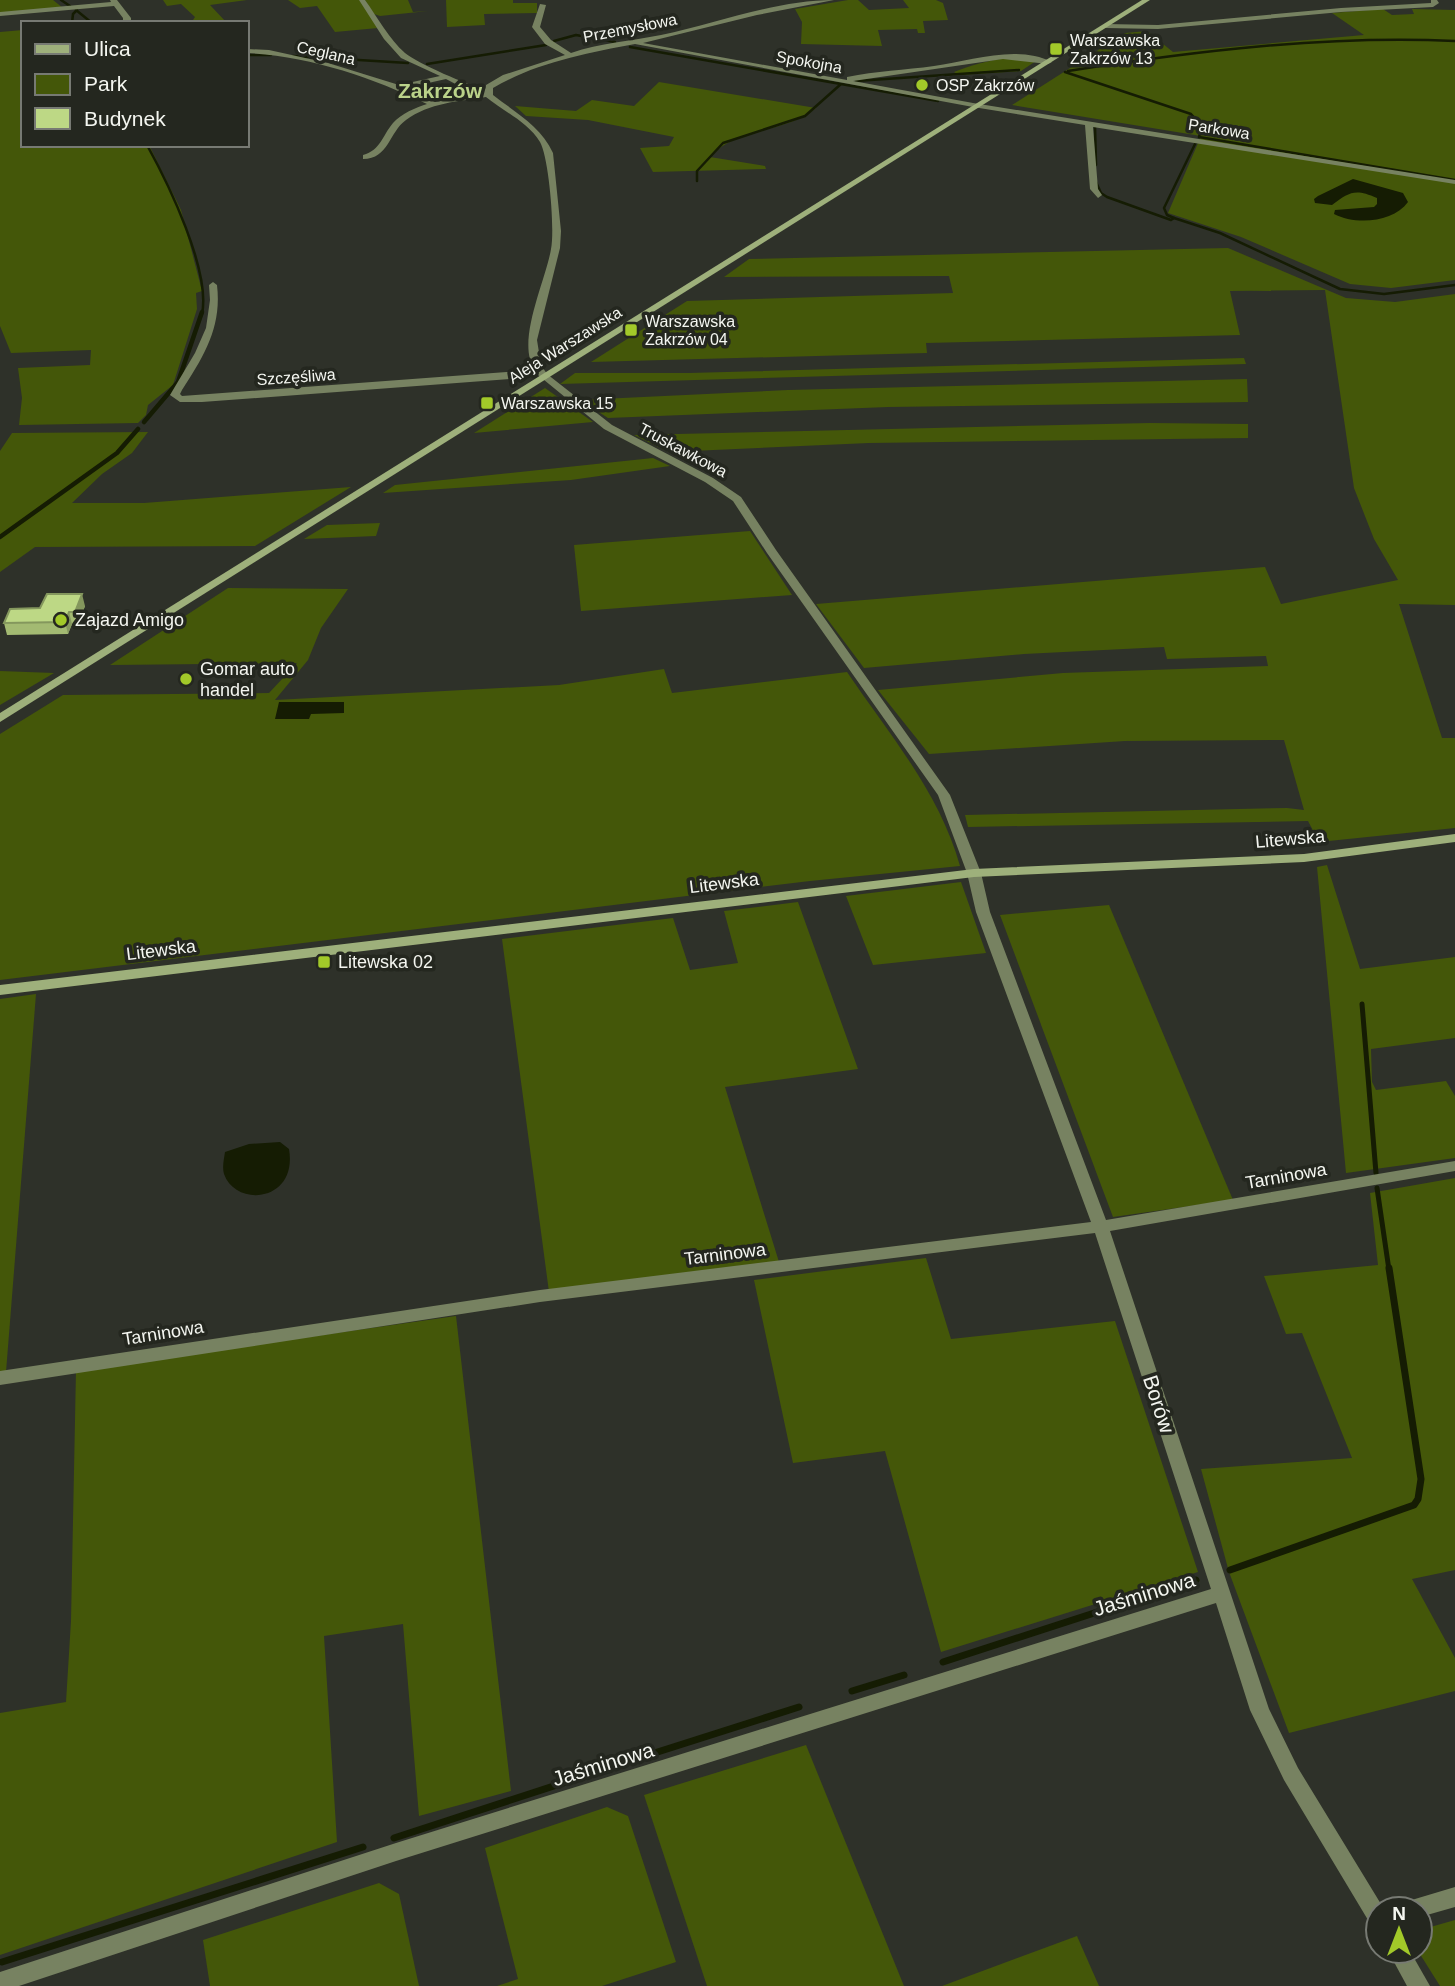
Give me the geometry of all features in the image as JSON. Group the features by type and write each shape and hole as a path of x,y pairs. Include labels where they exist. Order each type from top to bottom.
{"street":[{"path":"362,0 387,37 404,56 488,94 536,131 546,143 557,231 556,248 532,340 536,365 542,374"},
{"name":"Przemysłowa","path":"488,94 492,84 500,79 570,55 757,13 831,0"},
{"name":"Aleja Warszawska","path":"0,718 542,374 1147,0"},
{"path":"1106,26 1158,27 1341,10 1433,5 1436,3 1434,0"},
{"path":"0,14 115,2 127,21"},
{"path":"542,5 536,27 548,42 570,55"},
{"name":"Spokojna","path":"635,42 687,54 978,106"},
{"name":"Ceglana","path":"248,51 269,52 328,65 399,87 436,105"},
{"path":"842,82 998,55 1048,62"},
{"path":"399,87 446,77"},
{"path":"366,157 380,152 403,117 436,105 488,94"},
{"name":"Parkowa","path":"978,106 1455,182"},
{"path":"1089,122 1094,189 1098,195"},
{"name":"Szczęśliwa","path":"214,285 210,335 206,346 177,390 175,395 180,399 542,374"},
{"name":"Truskawkowa","path":"542,374 608,427 709,480 737,499 944,795 974,873"},
{"name":"Litewska","path":"0,990 974,873 1304,858 1455,838"},
{"name":"Borów","path":"974,873 983,912 1101,1227 1260,1710 1280,1753 1364,1895"},
{"name":"Tarninowa","path":"0,1378 540,1296 1101,1227 1455,1166"},
{"name":"Jaśminowa","path":"0,1982 396,1852 1220,1594"},
{"path":"1434,1903 1455,1897"},
{"path":"1406,1965 1419,1986"}],"green space":[{"path":"0,0 53,0 63,8 0,13"},
{"path":"163,0 247,0 210,5 225,21 192,21 195,17 181,4 167,6"},
{"path":"288,0 360,0 378,28 335,32 317,6 300,8"},
{"path":"365,0 408,0 413,12 428,11 380,16 374,14"},
{"path":"446,0 513,0 513,3 537,3 537,13 484,14 485,25 447,27"},
{"path":"858,0 869,10 909,8 903,0 936,0 943,3 948,20 923,21 925,33 918,33 917,29 878,30 882,46 801,44 802,22 795,9"},
{"path":"1383,9 1392,15 1414,14 1412,9 1455,10 1455,280 1391,288 1350,284 1241,237 1168,213 1201,136 1012,105 1125,33 1147,31 1173,52 1364,35 1332,13"},
{"path":"21,30 21,147 150,147 181,210 202,291 196,293 197,309 173,385 148,405 146,415 138,423 19,425 22,398 18,368 90,365 91,350 11,353 0,326 0,32"},
{"path":"1006,58 1036,61 1021,71 959,75 954,72 979,64"},
{"path":"659,82 816,108 790,122 734,140 710,157 765,166 766,169 653,172 640,148 669,146 674,137 588,120 526,116 515,106 576,111 592,100 634,106"},
{"path":"1228,248 1346,298 1395,302 1455,294 1455,605 1399,604 1442,738 1455,738 1455,828 1319,842 1308,821 968,827 965,815 1287,808 1304,810 1284,740 1125,741 929,754 878,690 1063,673 1268,666 1266,656 1167,659 1164,647 1024,654 864,668 816,604 1265,567 1281,604 1398,580 1374,539 1354,488 1325,290 1230,291 1240,335 926,343 927,353 591,362 687,301 953,293 949,276 724,277 749,259"},
{"path":"1244,358 1246,364 560,384 575,373 689,373"},
{"path":"1247,379 1248,402 888,407 608,418 580,400 788,390"},
{"path":"545,388 593,422 474,433"},
{"path":"1150,423 1248,424 1248,438 869,443 669,452 634,435"},
{"path":"148,432 132,453 102,474 72,503 144,503 351,487 255,546 35,547 0,572 0,451 12,433"},
{"path":"653,458 670,466 571,480 383,493 395,485"},
{"path":"380,523 376,536 304,539 327,525"},
{"path":"750,531 792,595 581,611 574,545"},
{"path":"228,588 348,589 321,628 308,660 275,700 559,685 664,669 672,693 847,672 927,789 951,839 960,866 810,881 0,980 0,734 63,695 269,693 297,663 110,665"},
{"path":"0,671 54,673 0,705"},
{"path":"1327,865 1360,969 1455,957 1455,1038 1371,1049 1372,1082 1376,1090 1446,1081 1455,1096 1455,1158 1346,1173 1317,867"},
{"path":"961,882 986,953 873,965 846,896"},
{"path":"798,902 858,1069 725,1087 779,1262 549,1292 502,939 673,918 690,970 738,963 724,911"},
{"path":"1109,905 1233,1200 1113,1217 1000,915"},
{"path":"36,994 6,1372 0,1373 0,999"},
{"path":"1455,1178 1455,1570 1412,1579 1455,1658 1455,1691 1289,1733 1229,1572 1201,1469 1352,1458 1302,1333 1286,1334 1264,1276 1378,1265 1370,1193"},
{"path":"926,1258 951,1339 1115,1321 1198,1572 941,1652 885,1451 793,1463 754,1280"},
{"path":"456,1316 511,1791 419,1816 403,1624 324,1636 337,1842 0,1955 0,1713 66,1702 71,1621 76,1370"},
{"path":"806,1745 904,1986 707,1986 644,1795"},
{"path":"607,1807 628,1816 676,1962 602,1986 497,1986 518,1979 485,1848"},
{"path":"379,1883 399,1894 419,1986 210,1986 203,1940"},
{"path":"1455,1920 1455,1986 1440,1986 1427,1965 1434,1965 1434,1926"},
{"path":"1077,1936 1099,1986 942,1986"}],"shaded area":[{"path":"1353,179 1403,193 1408,202 1384,218 1363,221 1343,218 1334,214 1335,210 1374,207 1377,198 1358,192 1348,194 1332,205 1315,203 1314,199 1318,196"},
{"path":"279,702 344,702 344,713 311,714 309,719 275,719"},
{"path":"280,1142 289,1149 289,1167 284,1180 276,1189 252,1195 240,1192 231,1185 223,1171 225,1152 249,1144"}],"building":[{"path":"47,594 82,594 75,612 69,612 65,622 4,623 10,609 40,608"}],"waterway":[{"path":"61,0 70,6"},
{"path":"72,21 77,10"},
{"path":"77,10 90,21"},
{"path":"554,41 576,35 615,42"},
{"path":"1068,71 1261,46 1358,40 1455,41"},
{"path":"427,64 546,45"},
{"path":"630,47 938,101"},
{"path":"248,55 271,55"},
{"path":"293,56 408,63"},
{"path":"856,81 1019,70"},
{"path":"1065,72 1191,114 1202,126 1199,137 1455,180"},
{"path":"697,181 697,171 723,143 805,116 841,84"},
{"path":"1095,126 1096,165"},
{"path":"1174,218 1167,215 1164,208 1196,142"},
{"path":"148,147 166,181 194,252 203,296 202,314"},
{"path":"1096,182 1101,193 1107,197 1171,220 1174,218"},
{"path":"1174,218 1220,233 1340,289 1384,294 1455,285"},
{"path":"144,422 178,382 202,312"},
{"path":"0,537 117,453 138,429"},
{"path":"1362,1004 1376,1173"},
{"path":"1377,1188 1389,1270"},
{"path":"1230,1570 1414,1505 1418,1499 1421,1479 1389,1268"},
{"path":"943,1662 1196,1580"},
{"path":"852,1691 904,1675"},
{"path":"623,1763 799,1707"},
{"path":"394,1838 603,1770"},
{"path":"2,1962 363,1847"}],"place":[{"name":"Warszawska Zakrzów 13","path":"1056,49"},
{"name":"OSP Zakrzów","path":"922,85"},
{"name":"Warszawska Zakrzów 04","path":"631,330"},
{"name":"Warszawska 15","path":"487,403"},
{"name":"Zajazd Amigo","path":"61,620"},
{"name":"Gomar auto handel","path":"186,679"},
{"name":"Litewska 02","path":"324,962"}],"district":[{"name":"Zakrzów","path":"440,90"}]}
